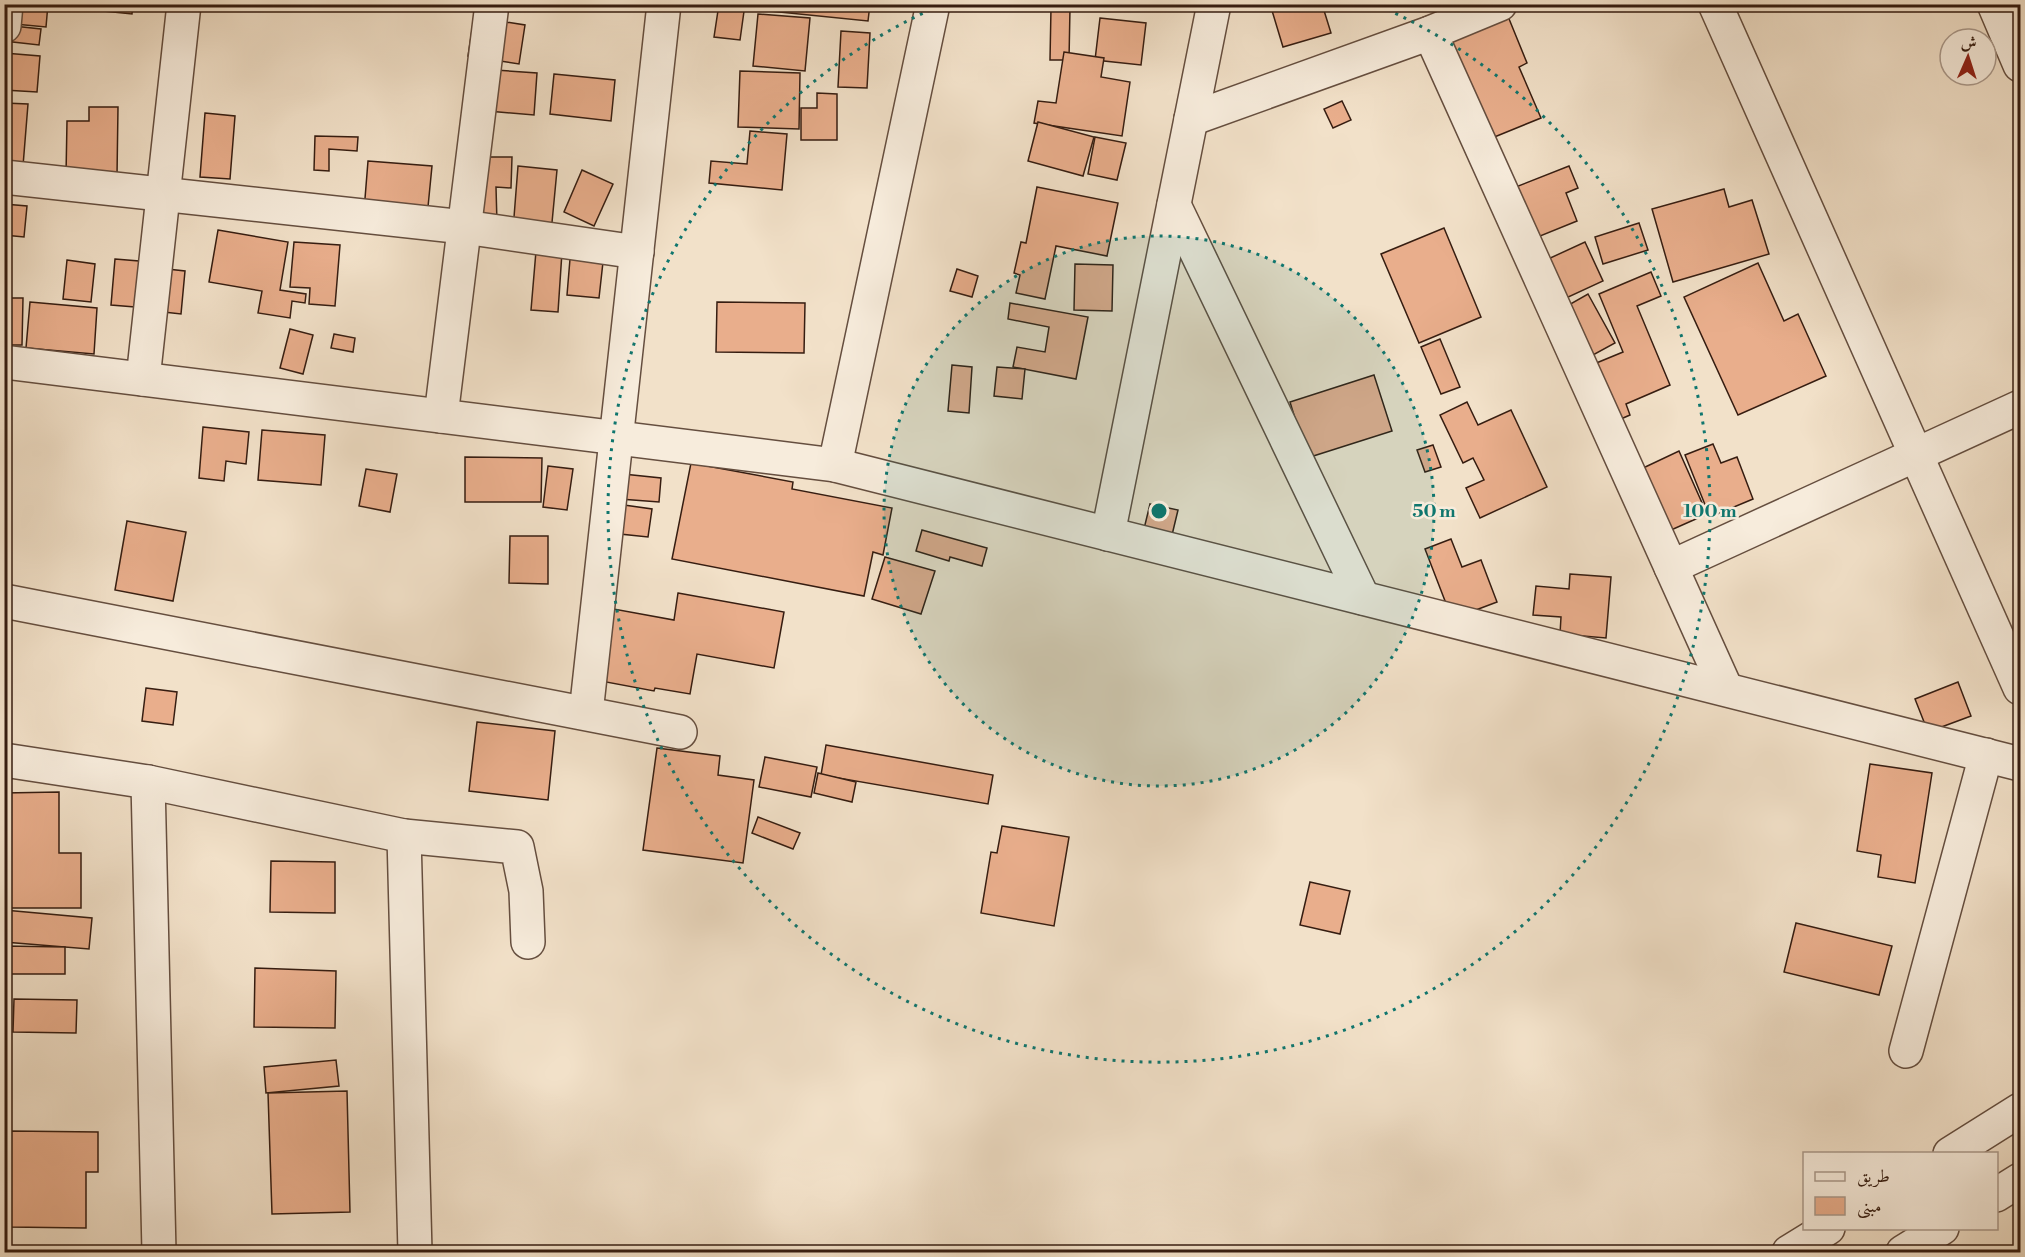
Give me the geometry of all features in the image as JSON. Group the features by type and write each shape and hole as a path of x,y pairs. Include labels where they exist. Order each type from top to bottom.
{"street":[{"path":"4,26 6,4"},
{"path":"142,379 184,4"},
{"path":"441,416 492,4"},
{"path":"586,713 664,4"},
{"path":"835,465 933,4"},
{"path":"1108,534 1214,4"},
{"path":"1191,119 1430,33 1500,4"},
{"path":"1715,4 2020,688"},
{"path":"1994,4 2020,65"},
{"path":"1430,33 1726,689"},
{"path":"4,177 464,227 637,252"},
{"path":"1174,205 1363,598"},
{"path":"4,363 835,465 2020,765"},
{"path":"1671,567 2020,407"},
{"path":"4,601 680,732"},
{"path":"1906,1051 1986,755"},
{"path":"4,760 148,782 404,836 517,847 526,891 528,942"},
{"path":"148,782 159,1252"},
{"path":"404,836 415,1252"},
{"path":"1953,1152 2020,1110"},
{"path":"1998,1194 2020,1180"},
{"path":"1790,1252 1825,1230"},
{"path":"1903,1252 1939,1230"}],"building":[{"path":"4,4 48,4 46,27 4,23"},
{"path":"64,4 133,4 132,14 64,7"},
{"path":"719,4 745,4 740,40 714,37"},
{"path":"760,4 870,4 868,21 759,10"},
{"path":"1270,4 1322,4 1331,33 1283,47"},
{"path":"1051,8 1070,8 1069,60 1050,60"},
{"path":"1505,9 1527,63 1519,67 1541,118 1465,149 1421,43"},
{"path":"758,14 810,18 805,71 753,66"},
{"path":"474,17 525,25 519,64 468,56"},
{"path":"1100,18 1146,23 1141,65 1095,60"},
{"path":"4,25 41,29 39,45 4,41"},
{"path":"841,31 870,33 867,88 838,87"},
{"path":"1064,52 1104,58 1101,77 1130,82 1122,136 1034,123 1038,101 1056,103"},
{"path":"4,53 40,56 37,92 4,90"},
{"path":"481,69 537,73 534,115 477,110"},
{"path":"740,71 800,73 799,129 738,127"},
{"path":"554,74 615,80 611,121 550,114"},
{"path":"817,93 837,94 837,140 801,140 801,108 817,108"},
{"path":"1342,101 1351,120 1333,128 1324,109"},
{"path":"4,103 28,104 23,166 4,164"},
{"path":"89,107 118,107 117,176 66,175 67,121 89,121"},
{"path":"205,113 235,116 230,179 200,177"},
{"path":"1038,122 1094,137 1083,176 1028,161"},
{"path":"750,131 787,134 782,190 709,183 711,161 747,164"},
{"path":"315,136 358,137 357,151 329,149 329,171 314,170"},
{"path":"1095,137 1126,143 1117,180 1088,174"},
{"path":"458,157 512,157 511,188 496,187 497,223 461,223"},
{"path":"368,161 432,166 427,217 364,211"},
{"path":"518,166 557,170 551,233 513,230"},
{"path":"1569,166 1578,188 1566,193 1577,221 1513,247 1493,196"},
{"path":"582,170 613,184 594,226 564,212"},
{"path":"1037,187 1118,203 1107,256 1056,246 1045,299 1016,293 1020,275 1014,273 1021,242 1026,243"},
{"path":"1724,189 1729,207 1752,200 1769,254 1673,282 1652,209"},
{"path":"4,204 27,206 24,237 4,235"},
{"path":"1639,223 1648,250 1603,264 1595,237"},
{"path":"1444,228 1481,317 1419,343 1381,254"},
{"path":"218,230 288,242 280,290 306,294 305,303 292,301 290,318 258,313 262,291 209,282"},
{"path":"294,242 340,245 335,306 309,304 310,288 290,287"},
{"path":"1585,242 1603,281 1538,311 1520,272"},
{"path":"536,251 562,252 558,312 531,310"},
{"path":"115,259 151,262 147,308 111,305"},
{"path":"570,259 603,262 599,298 567,295"},
{"path":"67,260 95,264 91,302 63,299"},
{"path":"1758,263 1784,321 1798,314 1826,376 1738,415 1684,297"},
{"path":"1075,264 1113,265 1112,311 1074,310"},
{"path":"158,268 185,271 181,314 155,311"},
{"path":"957,269 978,276 972,297 950,291"},
{"path":"1651,272 1661,296 1637,306 1670,385 1626,404 1630,415 1600,428 1577,371 1623,352 1599,294"},
{"path":"1588,294 1615,343 1571,367 1544,319"},
{"path":"4,298 23,298 22,345 4,345"},
{"path":"30,302 97,308 94,354 26,348"},
{"path":"717,302 805,303 804,353 716,352"},
{"path":"1010,303 1088,317 1076,379 1013,367 1017,347 1045,352 1049,327 1008,319"},
{"path":"290,329 313,335 303,374 280,368"},
{"path":"334,334 355,338 353,352 331,348"},
{"path":"1440,339 1460,387 1441,394 1421,347"},
{"path":"952,365 972,367 969,413 948,411"},
{"path":"997,367 1025,369 1022,399 994,396"},
{"path":"1374,375 1392,431 1307,458 1290,402"},
{"path":"1467,402 1478,425 1511,410 1547,487 1480,518 1466,488 1484,480 1473,458 1463,463 1440,415"},
{"path":"203,427 249,432 246,464 226,461 224,481 199,478"},
{"path":"262,430 325,435 321,485 258,480"},
{"path":"1713,444 1721,463 1737,457 1753,499 1710,517 1685,455"},
{"path":"1433,445 1441,467 1425,472 1417,450"},
{"path":"1679,451 1707,514 1651,539 1641,469"},
{"path":"465,457 542,458 541,502 465,502"},
{"path":"691,463 793,482 792,489 892,508 883,555 873,552 864,596 672,559"},
{"path":"548,466 573,469 567,510 543,507"},
{"path":"366,469 397,474 390,512 359,506"},
{"path":"623,474 661,478 659,502 620,499"},
{"path":"1150,504 1178,510 1172,535 1144,529"},
{"path":"624,505 652,509 648,537 620,534"},
{"path":"127,521 186,532 173,601 115,590"},
{"path":"922,530 987,548 982,566 950,557 949,561 916,551"},
{"path":"510,536 548,536 548,584 509,583"},
{"path":"1451,539 1462,567 1481,560 1497,602 1452,619 1425,549"},
{"path":"885,557 935,571 921,614 872,599"},
{"path":"1570,574 1611,577 1606,638 1560,634 1561,617 1533,615 1536,586 1569,589"},
{"path":"678,593 784,612 774,668 697,654 690,694 655,688 654,691 590,679 603,607 674,620"},
{"path":"1958,682 1971,716 1928,732 1915,699"},
{"path":"146,688 177,692 173,725 142,721"},
{"path":"477,722 555,731 548,800 469,791"},
{"path":"826,745 993,775 988,804 821,775"},
{"path":"657,748 720,756 718,775 754,780 743,863 643,850"},
{"path":"765,757 817,767 811,797 759,787"},
{"path":"1870,764 1932,773 1915,883 1878,877 1881,855 1857,851"},
{"path":"818,773 856,782 852,802 814,793"},
{"path":"59,792 59,853 81,853 81,908 4,908 4,793"},
{"path":"758,817 800,833 793,849 752,833"},
{"path":"1002,826 1069,837 1054,926 981,913 991,852 997,853"},
{"path":"271,861 335,862 335,913 270,912"},
{"path":"1310,882 1350,891 1340,934 1300,925"},
{"path":"4,910 92,918 89,949 4,942"},
{"path":"1796,923 1892,946 1879,995 1784,972"},
{"path":"4,946 65,947 65,974 4,974"},
{"path":"255,968 336,971 335,1028 254,1027"},
{"path":"14,999 77,1000 76,1033 13,1032"},
{"path":"336,1060 339,1086 266,1093 264,1067"},
{"path":"347,1091 350,1212 272,1214 268,1093"},
{"path":"10,1131 98,1132 98,1172 86,1172 86,1228 9,1227"}]}
